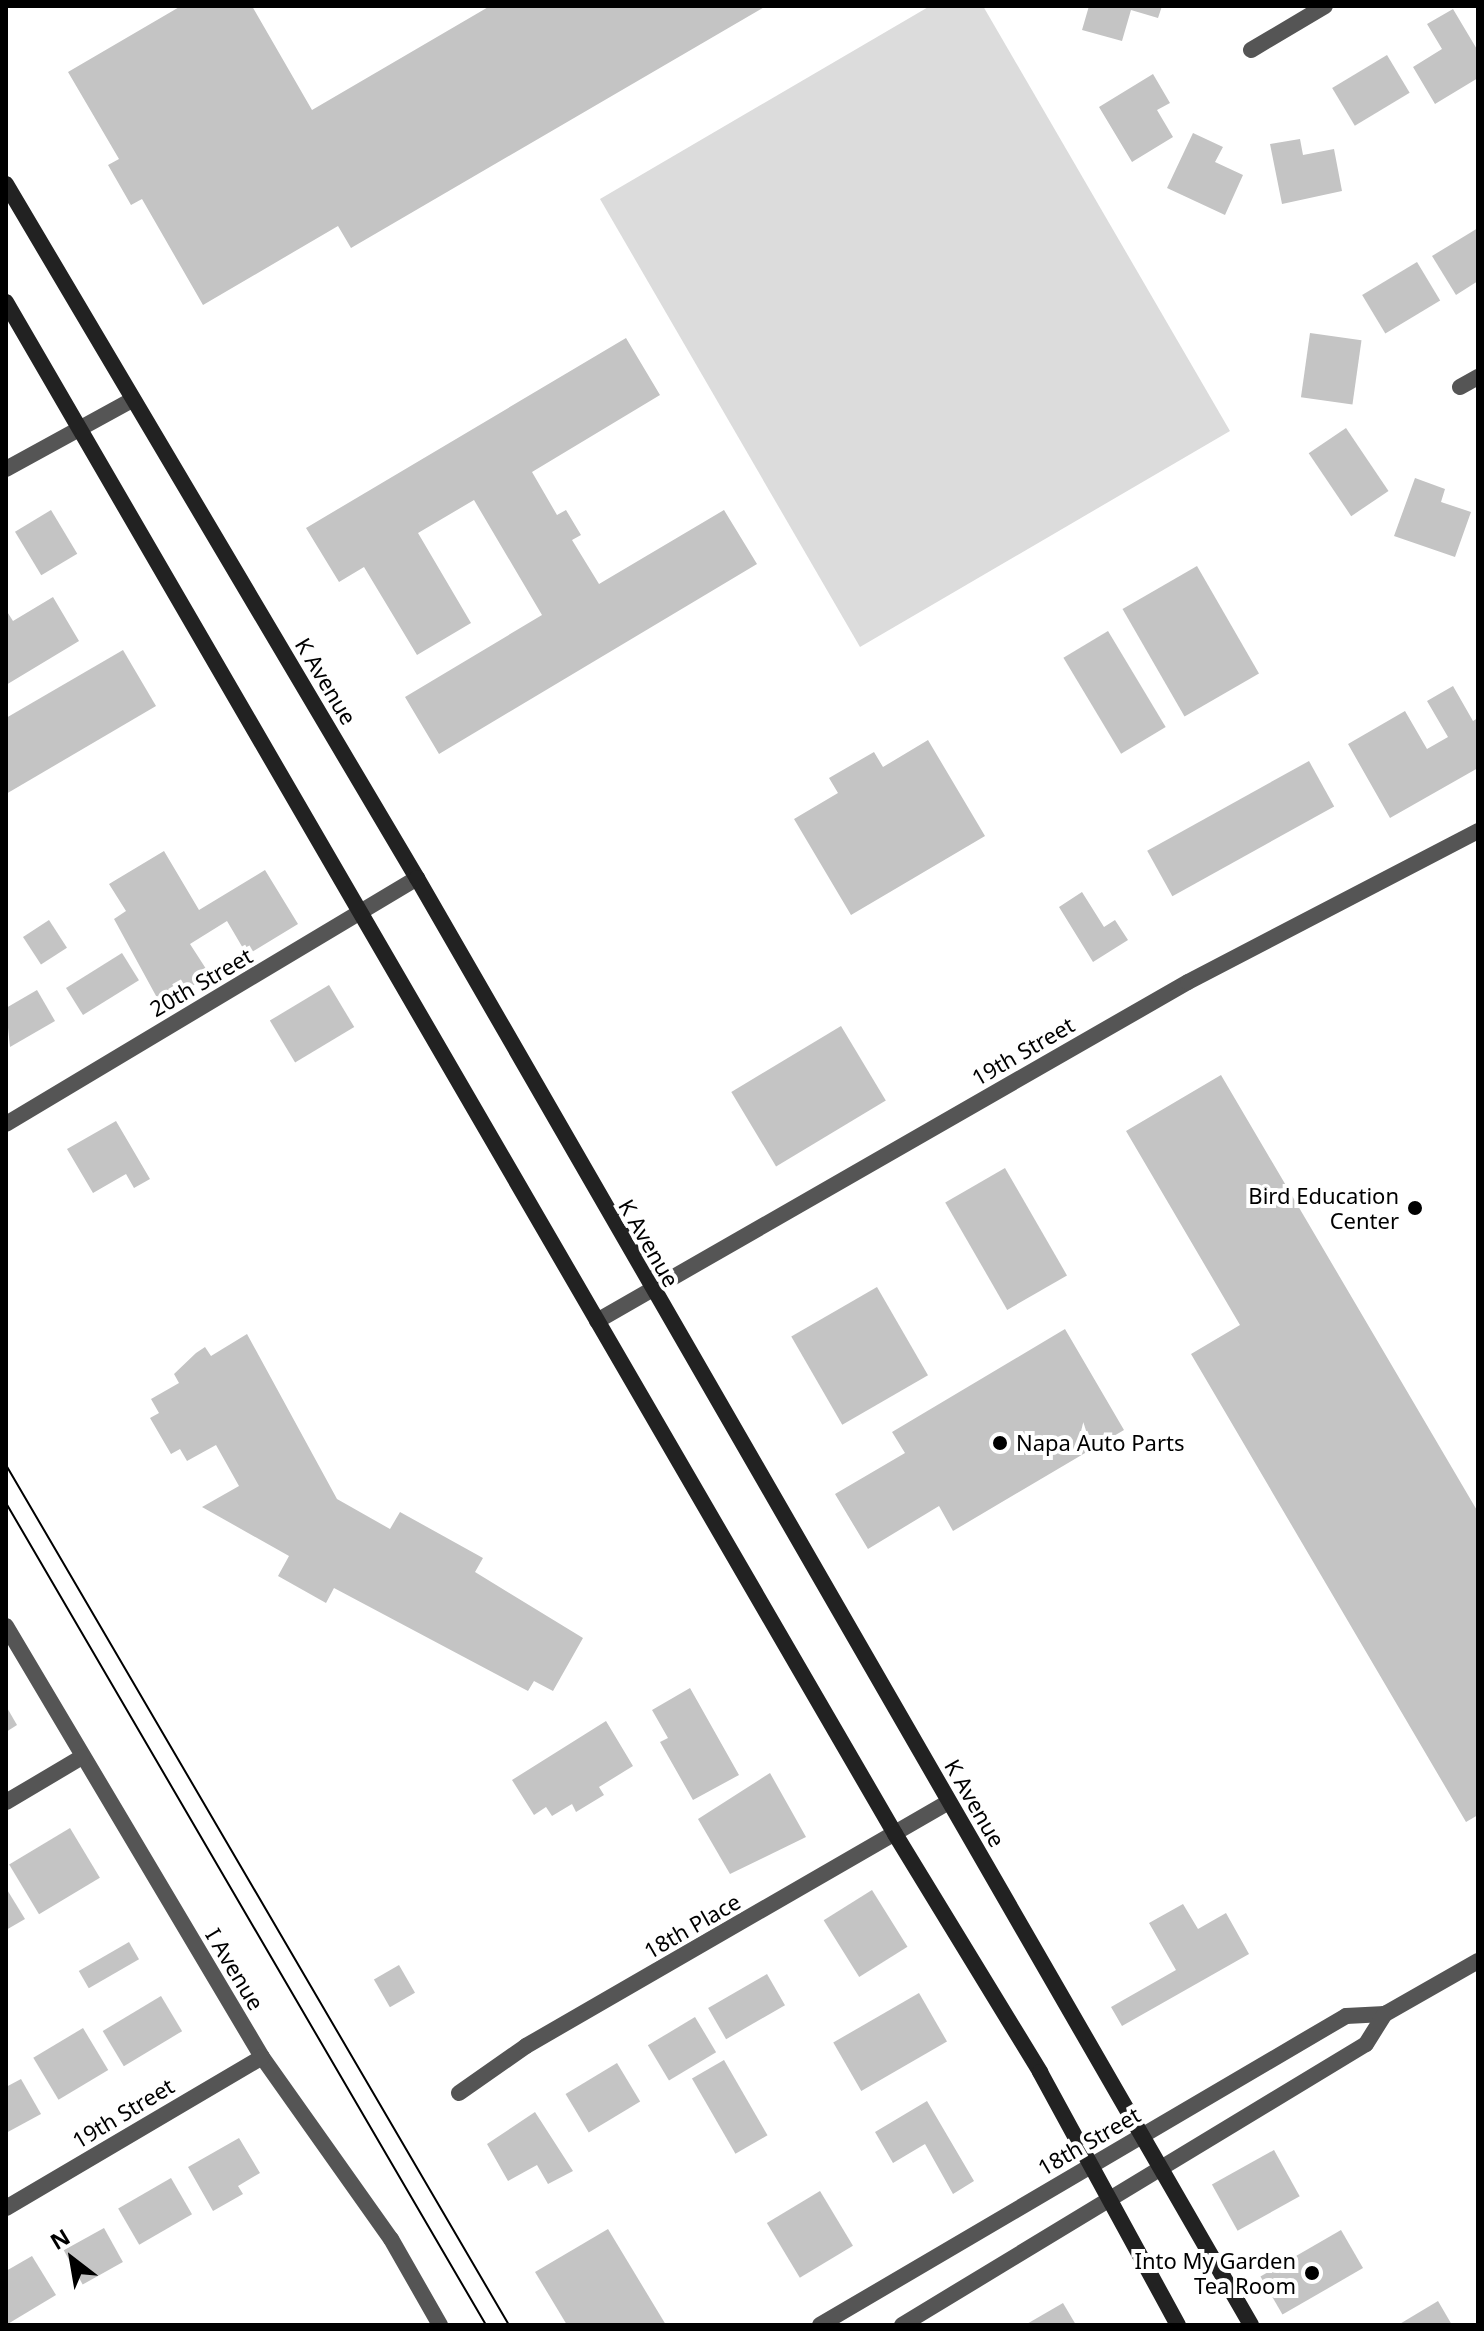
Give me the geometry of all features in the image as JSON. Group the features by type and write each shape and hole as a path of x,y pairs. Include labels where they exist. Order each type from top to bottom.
{"main road":[{"name":"K Avenue","path":"6,184 130,401 417,878 650,1289 1251,2325"},
{"path":"6,302 895,1834 1040,2072 1178,2325"}],"street":[{"path":"1251,50 1325,6"},
{"path":"1460,387 1478,377"},
{"path":"6,469 130,401"},
{"name":"19th Street","path":"597,1321 1188,982 1478,831"},
{"name":"20th Street","path":"6,1124 417,878"},
{"name":"I Avenue","path":"6,1626 262,2057 391,2239 440,2325"},
{"path":"6,1802 82,1757"},
{"name":"18th Place","path":"459,2093 526,2046 949,1802"},
{"name":"18th Street","path":"820,2325 1346,2016 1385,2014 1478,1961"},
{"name":"18th Street","path":"902,2325 1366,2044 1385,2014"},
{"name":"19th Street","path":"6,2208 262,2057"}],"shaded area":[{"path":"930,6 983,6 1230,431 860,647 600,199"}],"building":[{"path":"181,6 252,6 312,110 490,6 766,6 351,248 338,226 203,305 142,199 131,205 108,165 119,159 68,72"},
{"path":"1089,6 1162,6 1158,18 1131,10 1122,41 1082,30"},
{"path":"1453,9 1478,51 1478,78 1435,104 1413,67 1442,49 1427,24"},
{"path":"1387,55 1410,93 1355,126 1332,88"},
{"path":"1153,74 1170,103 1157,110 1173,137 1132,162 1099,107"},
{"path":"1193,133 1223,147 1215,162 1243,175 1225,215 1167,188"},
{"path":"1300,139 1303,155 1334,149 1342,191 1282,204 1270,144"},
{"path":"1478,228 1478,281 1456,295 1432,256"},
{"path":"1417,262 1440,301 1385,334 1362,295"},
{"path":"1310,333 1361,340 1352,405 1301,397"},
{"path":"626,338 660,395 532,472 557,515 566,510 581,535 572,540 599,584 724,510 757,564 439,754 405,697 542,615 474,500 418,533 471,623 417,655 364,567 339,582 306,528"},
{"path":"1346,428 1388,491 1351,516 1309,453"},
{"path":"1415,478 1445,489 1441,502 1471,512 1455,557 1394,536"},
{"path":"51,510 77,554 41,575 15,532"},
{"path":"1197,566 1259,673 1185,716 1123,609"},
{"path":"53,597 79,641 6,685 6,610 13,621"},
{"path":"1108,631 1166,727 1121,754 1063,658"},
{"path":"123,650 156,706 6,794 6,718"},
{"path":"1453,686 1473,721 1478,718 1478,768 1390,818 1348,744 1405,711 1427,749 1448,737 1427,701"},
{"path":"928,740 985,836 851,915 794,819 838,793 829,778 874,752 883,767"},
{"path":"1309,761 1334,806 1172,896 1147,851"},
{"path":"164,851 199,910 265,870 298,924 247,955 227,921 190,944 210,975 161,1005 114,919 126,911 109,884"},
{"path":"1082,892 1104,927 1115,920 1128,940 1093,962 1059,907"},
{"path":"49,920 67,948 41,965 23,937"},
{"path":"122,953 139,980 83,1015 66,988"},
{"path":"329,985 354,1027 295,1063 270,1021"},
{"path":"37,990 55,1021 10,1047 6,1008"},
{"path":"841,1026 886,1101 776,1166 731,1092"},
{"path":"1221,1075 1478,1512 1478,1815 1466,1822 1191,1354 1240,1325 1126,1131"},
{"path":"116,1121 150,1179 134,1188 126,1174 93,1193 67,1149"},
{"path":"1005,1168 1067,1275 1007,1310 945,1202"},
{"path":"877,1287 928,1375 842,1425 791,1336"},
{"name":"Napa Auto Parts","path":"1065,1329 1124,1430 953,1531 939,1506 868,1549 835,1494 905,1453 892,1432"},
{"path":"247,1334 337,1499 390,1529 400,1512 483,1558 475,1572 583,1638 553,1691 534,1681 528,1691 334,1588 326,1603 278,1576 289,1556 202,1507 239,1486 216,1445 187,1461 180,1449 171,1454 150,1418 159,1413 151,1399 179,1383 174,1374 196,1353 205,1347 211,1356"},
{"path":"690,1688 739,1775 693,1800 660,1742 668,1738 652,1710"},
{"path":"6,1706 17,1725 6,1732"},
{"path":"606,1721 633,1766 599,1787 604,1795 576,1812 572,1804 552,1816 546,1807 534,1815 512,1780"},
{"path":"770,1773 806,1837 730,1874 698,1819"},
{"path":"70,1828 100,1878 39,1914 9,1865"},
{"path":"6,1888 25,1919 6,1930"},
{"path":"872,1890 908,1947 859,1977 824,1920"},
{"path":"1183,1904 1198,1929 1226,1913 1249,1954 1122,2026 1111,2007 1176,1970 1149,1923"},
{"path":"129,1942 139,1959 89,1988 79,1971"},
{"path":"399,1965 415,1993 390,2007 374,1979"},
{"path":"767,1974 785,2005 726,2039 708,2008"},
{"path":"919,1993 947,2041 861,2091 833,2042"},
{"path":"161,1996 182,2031 124,2066 103,2031"},
{"path":"695,2017 716,2052 669,2080 648,2045"},
{"path":"83,2028 108,2070 59,2100 33,2058"},
{"path":"724,2060 768,2135 735,2154 692,2078"},
{"path":"617,2063 640,2102 589,2132 566,2094"},
{"path":"21,2079 41,2114 6,2133 6,2087"},
{"path":"927,2101 974,2181 953,2194 925,2144 893,2163 875,2132"},
{"path":"535,2112 573,2171 548,2184 537,2165 508,2181 487,2144"},
{"path":"239,2138 260,2173 238,2186 243,2194 213,2211 188,2167"},
{"path":"1274,2150 1300,2196 1238,2231 1212,2184"},
{"path":"171,2178 192,2214 139,2245 118,2208"},
{"path":"820,2191 853,2246 800,2278 767,2223"},
{"path":"104,2228 123,2262 83,2284 64,2250"},
{"path":"608,2229 666,2325 567,2325 535,2272"},
{"name":"Into My Garden Tea Room","path":"1341,2230 1363,2268 1282,2315 1260,2276"},
{"path":"32,2256 56,2295 6,2325 6,2271"},
{"path":"1438,2301 1452,2325 1398,2325"},
{"path":"1063,2303 1076,2325 1025,2325"}],"tram line":[{"path":"6,1465 509,2325"},
{"path":"6,1503 486,2325"}],"place":[{"name":"Bird Education Center","path":"1415,1208"},
{"name":"Napa Auto Parts","path":"1000,1443"},
{"name":"Into My Garden Tea Room","path":"1312,2273"}]}
